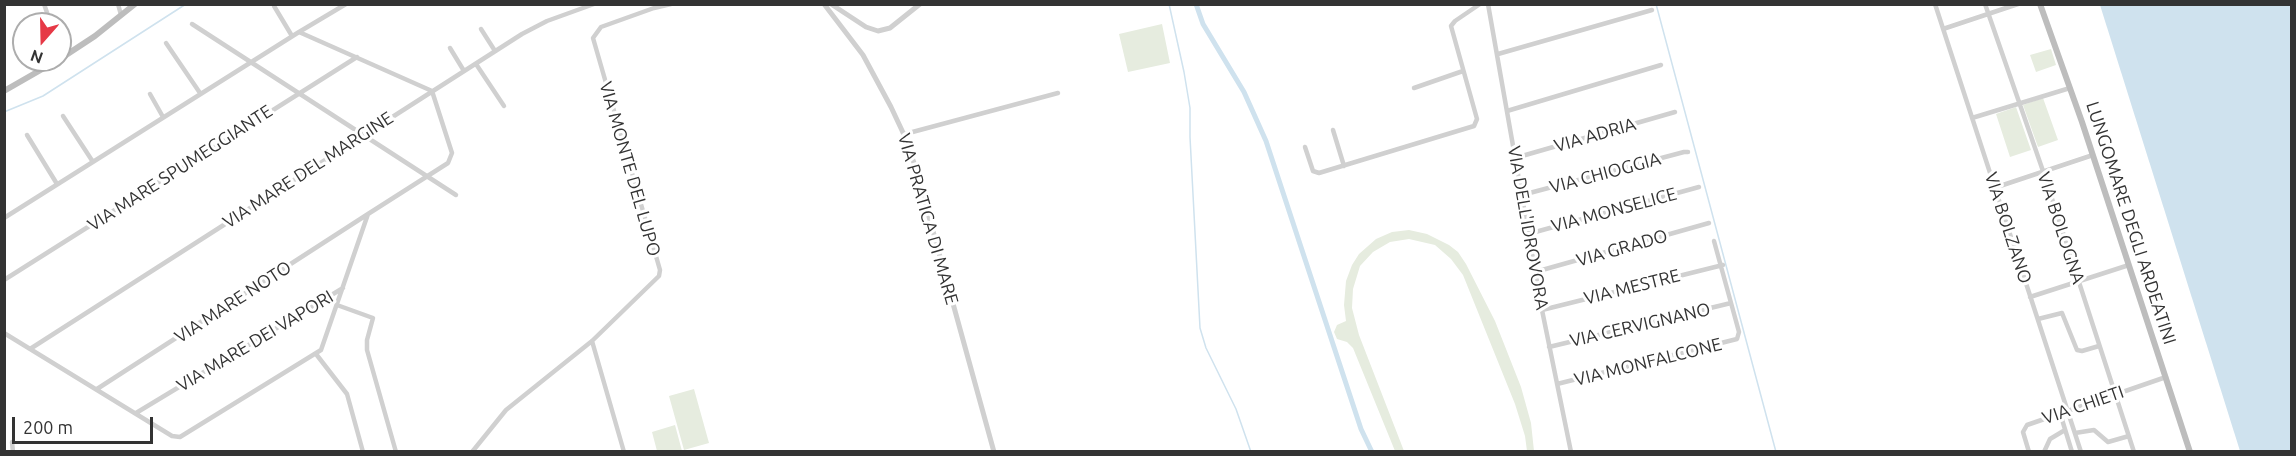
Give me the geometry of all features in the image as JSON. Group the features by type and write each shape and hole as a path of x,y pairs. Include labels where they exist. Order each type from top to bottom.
{"main road":[{"path":"72,50 95,36 135,4"},
{"name":"LUNGOMARE DEGLI ARDEATINI","path":"2040,4 2093,155 2190,452"},
{"path":"4,91 35,72"}],"street":[{"path":"117,4 121,15"},
{"path":"4,218 345,4"},
{"name":"VIA MONTE DEL LUPO","path":"472,452 512,404 592,341 659,276 660,270 593,38 601,27 650,9 671,4"},
{"name":"VIA PRATICA DI MARE","path":"824,4 862,55 905,135 994,452"},
{"path":"831,4 867,28 881,32 893,26 920,4"},
{"path":"1305,147 1314,172 1319,173 1474,126 1477,118 1451,24 1480,4"},
{"name":"VIA DELL'IDROVORA","path":"1488,4 1542,310 1571,452"},
{"name":"VIA BOLZANO","path":"1935,4 2081,452"},
{"name":"VIA BOLOGNA","path":"1985,4 2043,171 2134,452"},
{"path":"1943,29 2018,4"},
{"name":"VIA MARE DEL MARGINE","path":"30,349 495,51 541,24 590,5"},
{"path":"274,6 292,36"},
{"path":"1498,54 1652,10"},
{"path":"192,24 456,195"},
{"path":"481,28 495,51"},
{"path":"300,32 432,91"},
{"path":"166,43 200,93"},
{"path":"450,48 464,71"},
{"name":"VIA MARE SPUMEGGIANTE","path":"4,280 357,57"},
{"path":"476,64 504,106"},
{"path":"1507,111 1661,65"},
{"path":"1414,88 1463,71"},
{"path":"1972,118 2070,88"},
{"name":"VIA MARE NOTO","path":"97,389 449,162 452,154 432,91"},
{"path":"905,135 1058,93"},
{"path":"150,94 163,117"},
{"name":"VIA ADRIA","path":"1515,158 1674,112"},
{"path":"63,117 93,162"},
{"path":"1333,130 1344,166"},
{"path":"27,135 57,184"},
{"name":"VIA CHIOGGIA","path":"1522,195 1688,152"},
{"path":"1994,188 2093,155"},
{"name":"VIA MONSELICE","path":"1528,234 1699,187"},
{"path":"4,333 173,436 180,437 316,354 323,347 368,214"},
{"name":"VIA GRADO","path":"1535,272 1709,223"},
{"path":"1714,241 1731,303"},
{"path":"2030,297 2129,264"},
{"name":"VIA MESTRE","path":"1542,310 1722,265"},
{"name":"VIA MARE DEI VAPORI","path":"136,413 343,288"},
{"name":"VIA MONFALCONE","path":"1557,384 1738,338 1731,303"},
{"name":"VIA CERVIGNANO","path":"1549,346 1731,303"},
{"path":"337,305 374,318 367,339 367,351 396,452"},
{"path":"2038,319 2062,313 2078,350 2099,346"},
{"path":"592,341 624,452"},
{"path":"316,354 346,393 363,452"},
{"name":"VIA CHIETI","path":"2029,452 2023,433 2024,427 2166,377"},
{"path":"2060,413 2072,452"},
{"path":"2044,452 2050,439 2065,430"},
{"path":"2075,433 2094,430 2108,442 2129,436"},
{"path":"12,442 13,452"}],"shaded area":[{"path":"1162,24 1170,63 1128,72 1119,34"},
{"path":"2051,49 2056,65 2036,72 2030,55"},
{"path":"2043,98 2058,140 2038,147 2023,105"},
{"path":"2016,107 2031,150 2010,157 1996,114"},
{"path":"1409,230 1427,234 1449,245 1458,252 1466,264 1495,321 1521,387 1531,423 1534,451 1527,451 1515,404 1463,275 1451,259 1435,245 1409,239 1390,242 1373,252 1360,266 1353,289 1352,308 1359,335 1404,451 1395,451 1353,348 1347,342 1337,339 1334,332 1337,325 1346,321 1344,305 1346,281 1359,254 1376,239 1392,232"},
{"path":"694,389 709,443 684,450 669,396"},
{"path":"675,425 682,451 657,451 652,432"}],"water":[{"path":"2100,5 2291,5 2291,451 2240,451"}],"waterway":[{"path":"4,112 43,96 186,4"},
{"path":"1169,4 1190,108 1200,328 1206,348 1236,409 1251,452"},
{"path":"1196,4 1203,24 1244,92 1266,141 1361,429 1372,452"},
{"path":"1656,4 1776,452"}]}
